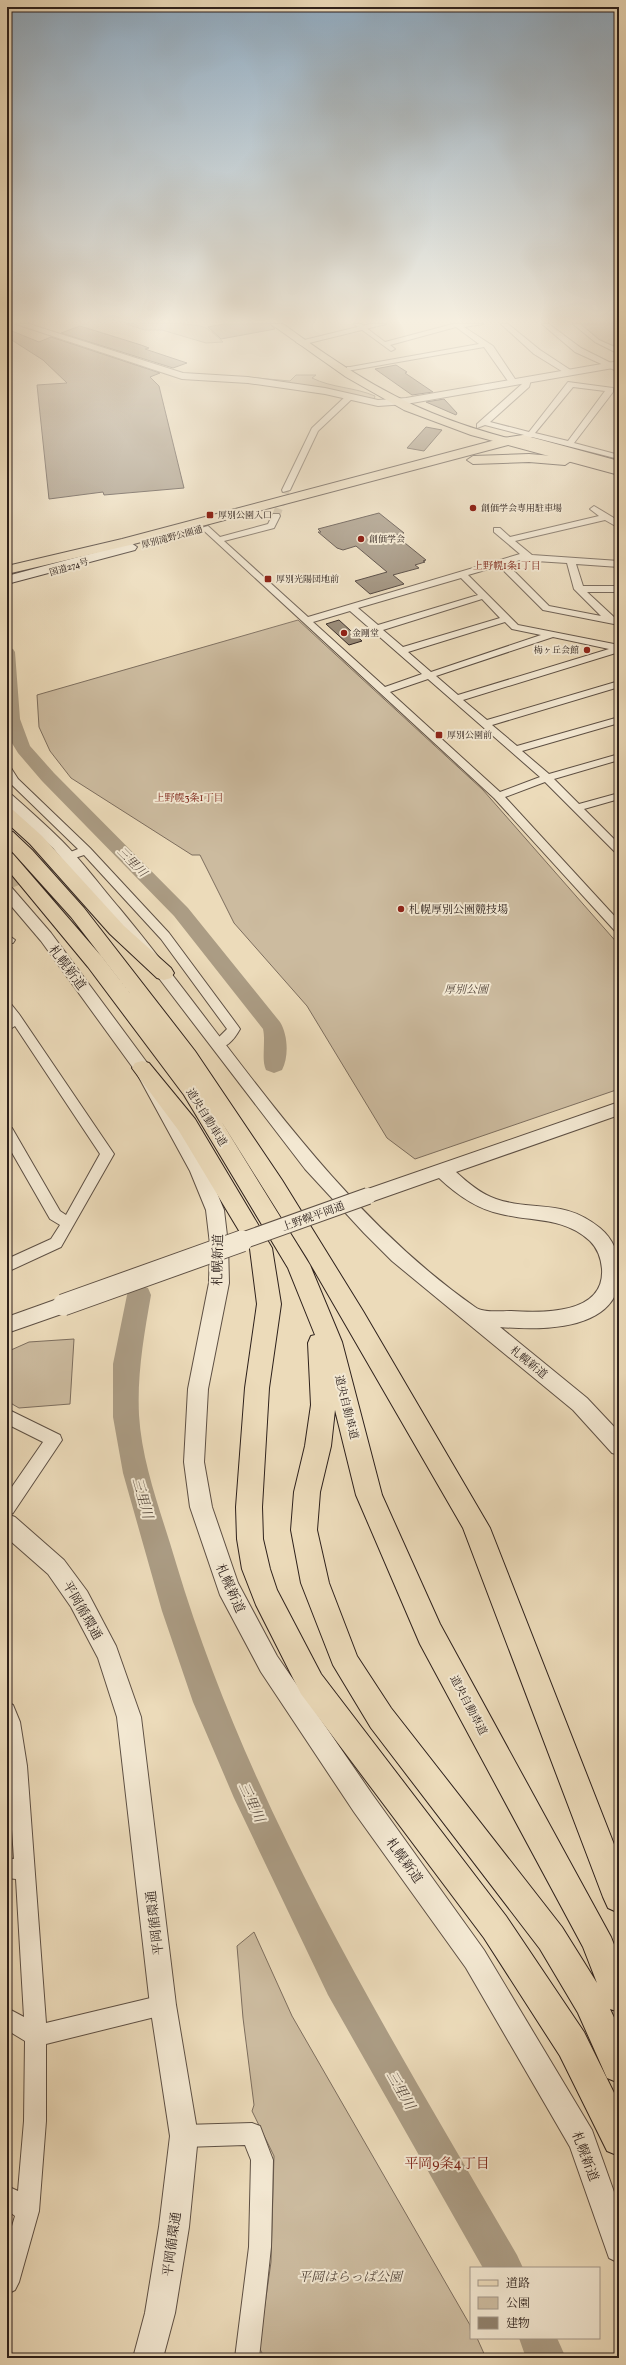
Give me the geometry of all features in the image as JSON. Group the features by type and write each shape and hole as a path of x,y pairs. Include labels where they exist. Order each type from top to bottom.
{"main road":[{"path":"497,434 619,471"},
{"path":"504,434 515,439 616,458"},
{"path":"478,459 510,452 515,448 515,439"},
{"name":"厚別滝野公園通","path":"128,545 515,439"},
{"name":"厚別滝野公園通","path":"128,545 205,528 452,464 478,459 558,460 619,471"},
{"name":"国道274号","path":"7,570 46,567 128,545"},
{"path":"7,574 46,567"},
{"path":"7,580 46,567"},
{"name":"国道274号","path":"7,586 46,567"},
{"path":"7,814 36,840 117,930 164,973"},
{"name":"道央自動車道","path":"7,836 106,946 209,1083 287,1204 472,1519 481,1537 619,1897"},
{"name":"道央自動車道","path":"7,858 96,962 157,1042 191,1090 298,1265 330,1342 369,1496 398,1567 430,1634 595,1937 619,1996"},
{"path":"142,1068 187,1125 261,1248 269,1304 257,1388 249,1507 250,1539 266,1596 311,1684 494,1927 563,2031 619,2139"},
{"path":"298,1265 313,1309 321,1346 323,1405 318,1446 307,1492 304,1530 315,1583 347,1665 381,1718 551,1938 590,2001 619,2066"}],"street":[{"path":"286,490 314,434"},
{"path":"504,434 515,439 569,444 616,458"},
{"path":"515,439 520,434"},
{"path":"569,444 576,434"},
{"path":"594,509 619,525"},
{"path":"218,540 271,526 276,516"},
{"path":"508,540 607,517"},
{"path":"205,528 498,796 619,927"},
{"path":"497,530 530,558"},
{"path":"306,621 520,557 619,564"},
{"path":"571,561 579,589 615,621"},
{"path":"501,563 546,608 615,621"},
{"path":"462,574 515,627 619,648"},
{"path":"579,589 619,589"},
{"path":"376,629 484,596"},
{"path":"351,607 614,837 619,850"},
{"path":"401,651 506,619"},
{"path":"382,691 552,635"},
{"path":"456,699 619,648"},
{"path":"485,724 619,684"},
{"path":"515,750 619,720"},
{"path":"498,796 547,778 619,757"},
{"path":"7,770 14,781 86,850 165,936 234,1029 230,1036 218,1044"},
{"path":"579,807 619,796"},
{"name":"札幌新道","path":"7,798 58,846 164,973 270,1113 311,1164 399,1256 580,1404 619,1446"},
{"path":"72,855 86,850"},
{"name":"札幌新道","path":"7,891 46,937 142,1068 199,1171 215,1210 219,1244 219,1283 198,1389 194,1462 202,1507 228,1588 269,1664 363,1803 475,1959 578,2133 619,2248"},
{"path":"7,1266 56,1243 69,1223 107,1154 10,1017"},
{"name":"上野幌平岡通","path":"7,1325 619,1108"},
{"path":"7,1132 55,1215 69,1223"},
{"path":"441,1170 470,1194 499,1207 554,1212 574,1219 602,1239 610,1256 612,1272 611,1285 603,1298 589,1311 569,1316 531,1321 473,1317"},
{"path":"7,1416 54,1440 7,1508"},
{"name":"平岡循環通","path":"7,1524 56,1567 79,1599 108,1654 129,1717 163,2005 184,2136 174,2227 160,2313 148,2358"},
{"path":"7,1711 11,1722 18,1766 15,1869 36,2036 35,2121 28,2211 7,2282"},
{"path":"7,2018 36,2036 163,2005"},
{"path":"184,2136 252,2134 262,2160 260,2247 247,2358"},
{"path":"7,2197 28,2211"}],"green space":[{"name":"厚別公園","path":"298,620 483,790 619,945 619,1089 415,1159 387,1138 307,1006 234,923 200,855 192,855 71,778 50,751 39,727 37,695"},
{"path":"74,1339 70,1404 19,1408 7,1401 11,1350 29,1342"},
{"name":"平岡はらっぱ公園","path":"254,1932 292,2016 470,2325 470,2339 477,2339 486,2358 264,2357 259,2347 271,2262 274,2156 252,2111 254,2105 243,2018 237,1946"}],"building":[{"path":"42,434 171,434 184,488 104,495 103,492 49,499"},
{"path":"419,434 438,434 424,451 407,448"},
{"name":"創価学会","path":"379,513 404,533 395,535 426,560 423,561 425,562 415,565 419,568 393,575 404,584 370,594 355,581 387,572 356,546 343,550 337,548 318,532 321,532 318,529"},
{"name":"金剛堂","path":"339,620 362,641 349,645 326,624"}],"waterway":[{"name":"三里川","path":"7,652 12,719 18,740 48,777 181,912 273,1027 276,1041 274,1065"},
{"name":"三里川","path":"139,1295 126,1364 126,1417 136,1473 176,1611 208,1702 245,1787 340,1983 503,2267"},
{"name":"三里川","path":"538,2339 546,2358"}],"tunnel":[{"path":"276,516 286,490"},
{"path":"7,883 65,858"}],"place":[{"name":"創価学会専用駐車場","path":"473,508"},
{"name":"厚別公園入口","path":"210,515"},
{"name":"創価学会","path":"361,539"},
{"name":"厚別光陽団地前","path":"268,579"},
{"name":"金剛堂","path":"344,633"},
{"name":"梅ヶ丘会館","path":"587,650"},
{"name":"厚別公園前","path":"439,735"},
{"name":"札幌厚別公園競技場","path":"401,909"}],"district":[{"name":"上野幌1条1丁目","path":"507,565"},
{"name":"上野幌3条1丁目","path":"189,797"},
{"name":"平岡9条4丁目","path":"447,2163"}]}
